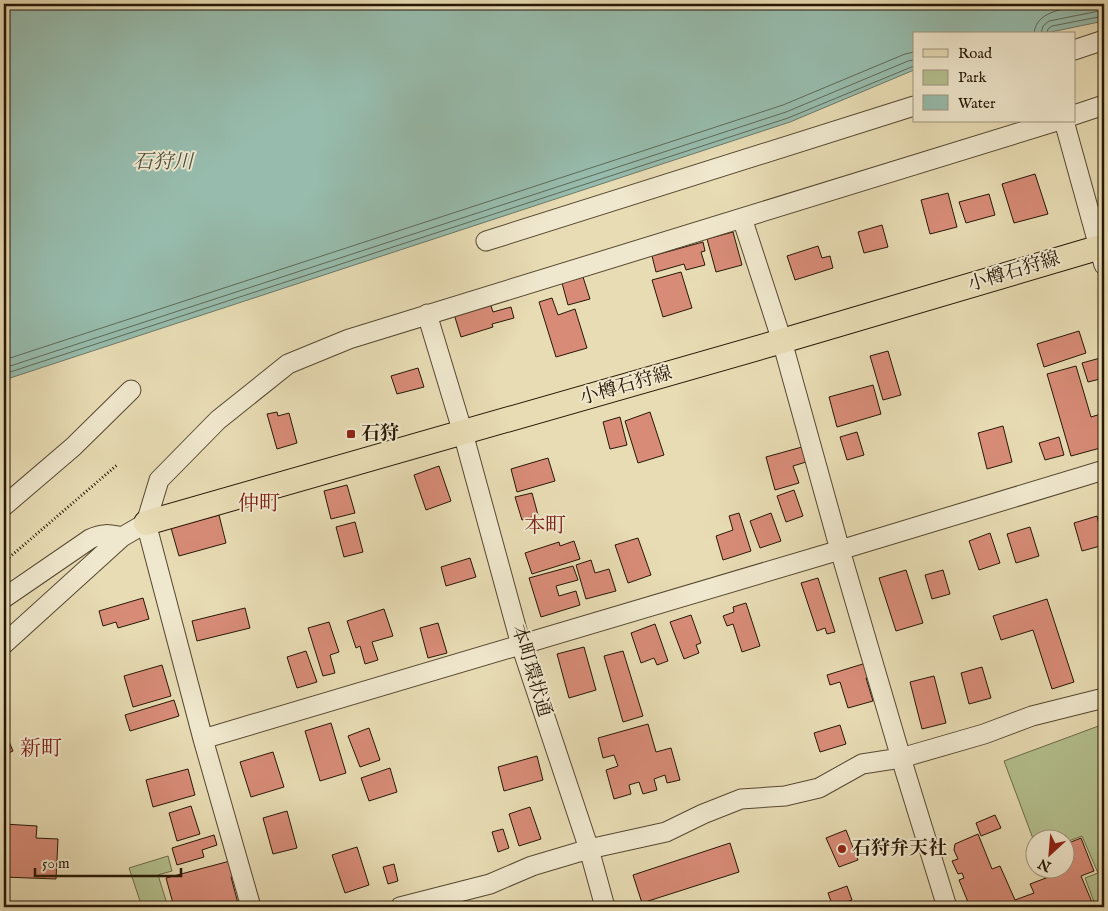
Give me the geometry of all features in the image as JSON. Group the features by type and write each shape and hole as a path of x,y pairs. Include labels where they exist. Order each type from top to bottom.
{"main road":[{"name":"小樽石狩線","path":"146,523 782,341 1102,252"}],"street":[{"path":"1076,49 1104,40"},
{"path":"1076,115 1104,105"},
{"path":"486,241 913,106"},
{"path":"251,907 203,739 146,523 159,480 218,420 288,364 349,338 1054,122"},
{"path":"1064,122 1102,252"},
{"path":"742,218 782,341 840,550 947,907"},
{"name":"本町環状通","path":"427,314 463,433 521,645 589,849 605,907"},
{"path":"4,506 73,447 132,390"},
{"path":"203,739 1104,470"},
{"path":"4,644 122,537 146,523"},
{"path":"4,598 99,534 107,533 122,537"},
{"path":"400,907 490,884 532,866 589,849 666,832 703,814 741,799 785,796 819,788 862,764 901,758 975,737 1032,716 1104,698"}],"path":[{"path":"4,562 117,465"}],"green space":[{"path":"1104,724 1104,907 1096,907 1085,878 1098,873 1082,836 1076,838 1076,828 1029,828 1004,761"},
{"path":"168,856 172,871 158,875 168,907 142,907 129,868"}],"water":[{"name":"石狩川","path":"4,4 1104,4 1104,21 1051,32 913,32 913,70 790,122 4,380"}],"building":[{"path":"1035,174 1048,214 1014,223 1002,184"},
{"path":"948,193 957,227 930,234 921,200"},
{"path":"989,194 995,215 966,223 959,202"},
{"path":"882,225 888,247 864,253 858,232"},
{"path":"733,232 742,265 716,272 707,239"},
{"path":"703,242 705,251 701,252 705,265 686,270 684,264 656,272 652,256"},
{"path":"818,246 822,258 830,256 833,268 795,280 787,256"},
{"path":"681,272 692,308 663,317 652,280"},
{"path":"583,277 590,299 568,305 562,283"},
{"path":"552,298 558,315 575,309 587,348 556,357 539,302"},
{"path":"490,303 493,312 511,307 514,318 492,324 493,327 461,337 454,314"},
{"path":"1079,331 1086,353 1044,367 1037,344"},
{"path":"888,351 901,395 883,400 870,356"},
{"path":"1104,357 1104,378 1088,382 1082,363"},
{"path":"1076,366 1091,417 1104,413 1104,447 1071,456 1047,374"},
{"path":"418,368 424,387 397,394 391,376"},
{"path":"873,385 881,414 837,427 829,397"},
{"path":"277,412 278,416 289,413 297,443 277,449 267,414"},
{"path":"650,412 664,455 638,463 625,421"},
{"path":"620,417 627,445 610,449 603,422"},
{"path":"1003,426 1012,462 987,469 978,433"},
{"path":"857,432 864,455 847,460 840,437"},
{"path":"1059,437 1064,455 1045,460 1039,443"},
{"path":"802,447 806,462 793,466 799,483 775,490 766,457"},
{"path":"548,458 555,481 517,492 511,469"},
{"path":"439,466 451,501 426,510 414,475"},
{"path":"347,485 355,513 331,519 324,491"},
{"path":"794,490 803,516 786,522 777,496"},
{"path":"532,493 538,515 522,520 515,497"},
{"path":"739,513 751,551 723,560 716,536 733,530 729,516"},
{"path":"771,513 781,541 760,548 750,521"},
{"path":"219,515 226,543 179,556 171,528"},
{"path":"1097,516 1104,545 1082,551 1074,523"},
{"path":"355,522 363,552 344,557 336,527"},
{"path":"1030,527 1039,556 1016,563 1007,534"},
{"path":"990,533 1000,563 979,570 969,541"},
{"path":"638,538 651,575 628,583 615,545"},
{"path":"574,541 580,559 532,574 525,553 559,542 560,546"},
{"path":"470,558 476,577 446,586 441,567"},
{"path":"591,560 595,573 609,569 616,591 586,599 576,565"},
{"path":"573,566 578,580 556,586 559,596 576,591 580,605 541,617 529,578"},
{"path":"906,570 923,623 896,631 879,578"},
{"path":"943,570 950,594 932,599 925,575"},
{"path":"818,578 835,632 827,634 825,628 817,631 801,583"},
{"path":"143,598 149,619 118,628 116,622 103,626 99,611"},
{"path":"1047,599 1074,682 1052,689 1033,630 1001,640 993,616"},
{"path":"746,603 760,646 742,652 733,624 727,626 723,616 734,612 733,607"},
{"path":"245,608 250,628 197,641 192,621"},
{"path":"384,609 393,636 372,642 378,660 365,664 360,646 356,648 347,621"},
{"path":"691,615 701,643 696,645 699,653 684,659 670,622"},
{"path":"329,622 339,652 330,655 335,673 323,676 308,628"},
{"path":"438,623 447,653 428,658 420,628"},
{"path":"655,624 668,661 657,665 654,658 641,663 631,633"},
{"path":"584,647 596,690 569,698 557,654"},
{"path":"306,651 317,682 297,688 287,657"},
{"path":"623,651 643,716 623,722 604,656"},
{"path":"866,663 871,677 866,678 873,701 848,708 840,682 830,685 827,675"},
{"path":"162,665 171,696 133,707 124,676"},
{"path":"982,667 991,698 969,704 961,673"},
{"path":"934,676 946,723 922,729 910,682"},
{"path":"174,700 179,716 130,731 125,715"},
{"path":"331,723 346,773 320,781 305,731"},
{"path":"648,724 656,752 671,748 680,780 667,783 665,775 654,779 657,790 643,794 639,782 629,785 631,794 614,799 606,770 618,766 614,755 603,758 598,738"},
{"path":"840,725 846,744 820,752 814,733"},
{"path":"369,728 380,760 360,767 348,736"},
{"path":"4,730 13,751 4,755"},
{"path":"273,752 284,787 251,797 240,762"},
{"path":"537,756 543,780 504,791 498,767"},
{"path":"390,768 397,792 369,801 361,778"},
{"path":"188,769 195,795 153,807 146,780"},
{"path":"191,806 200,834 177,841 169,813"},
{"path":"530,807 541,839 519,846 509,814"},
{"path":"287,811 297,848 273,854 263,818"},
{"path":"995,815 1001,828 981,836 976,823"},
{"path":"4,824 37,826 36,838 58,839 56,879 4,877"},
{"path":"503,829 509,848 498,852 492,832"},
{"name":"石狩弁天社","path":"846,830 858,860 839,867 826,838"},
{"path":"978,834 992,869 1000,866 1015,900 1034,893 1030,884 1046,878 1076,878 1076,840 1081,838 1094,871 1081,876 1094,907 970,907 959,880 964,878 962,873 958,874 952,861 958,859 954,850 955,844"},
{"path":"214,835 217,845 202,850 204,857 177,865 172,848"},
{"path":"730,843 739,872 642,903 633,875"},
{"path":"357,847 369,885 345,893 332,855"},
{"path":"230,861 234,876 231,877 239,907 174,907 166,878"},
{"path":"394,864 398,881 388,884 383,867"},
{"path":"847,886 852,900 833,907 828,893"}],"place":[{"name":"石狩","path":"351,434"},
{"name":"石狩弁天社","path":"842,849"}],"district":[{"name":"仲町","path":"259,504"},
{"name":"本町","path":"545,526"},
{"name":"新町","path":"41,749"}]}
